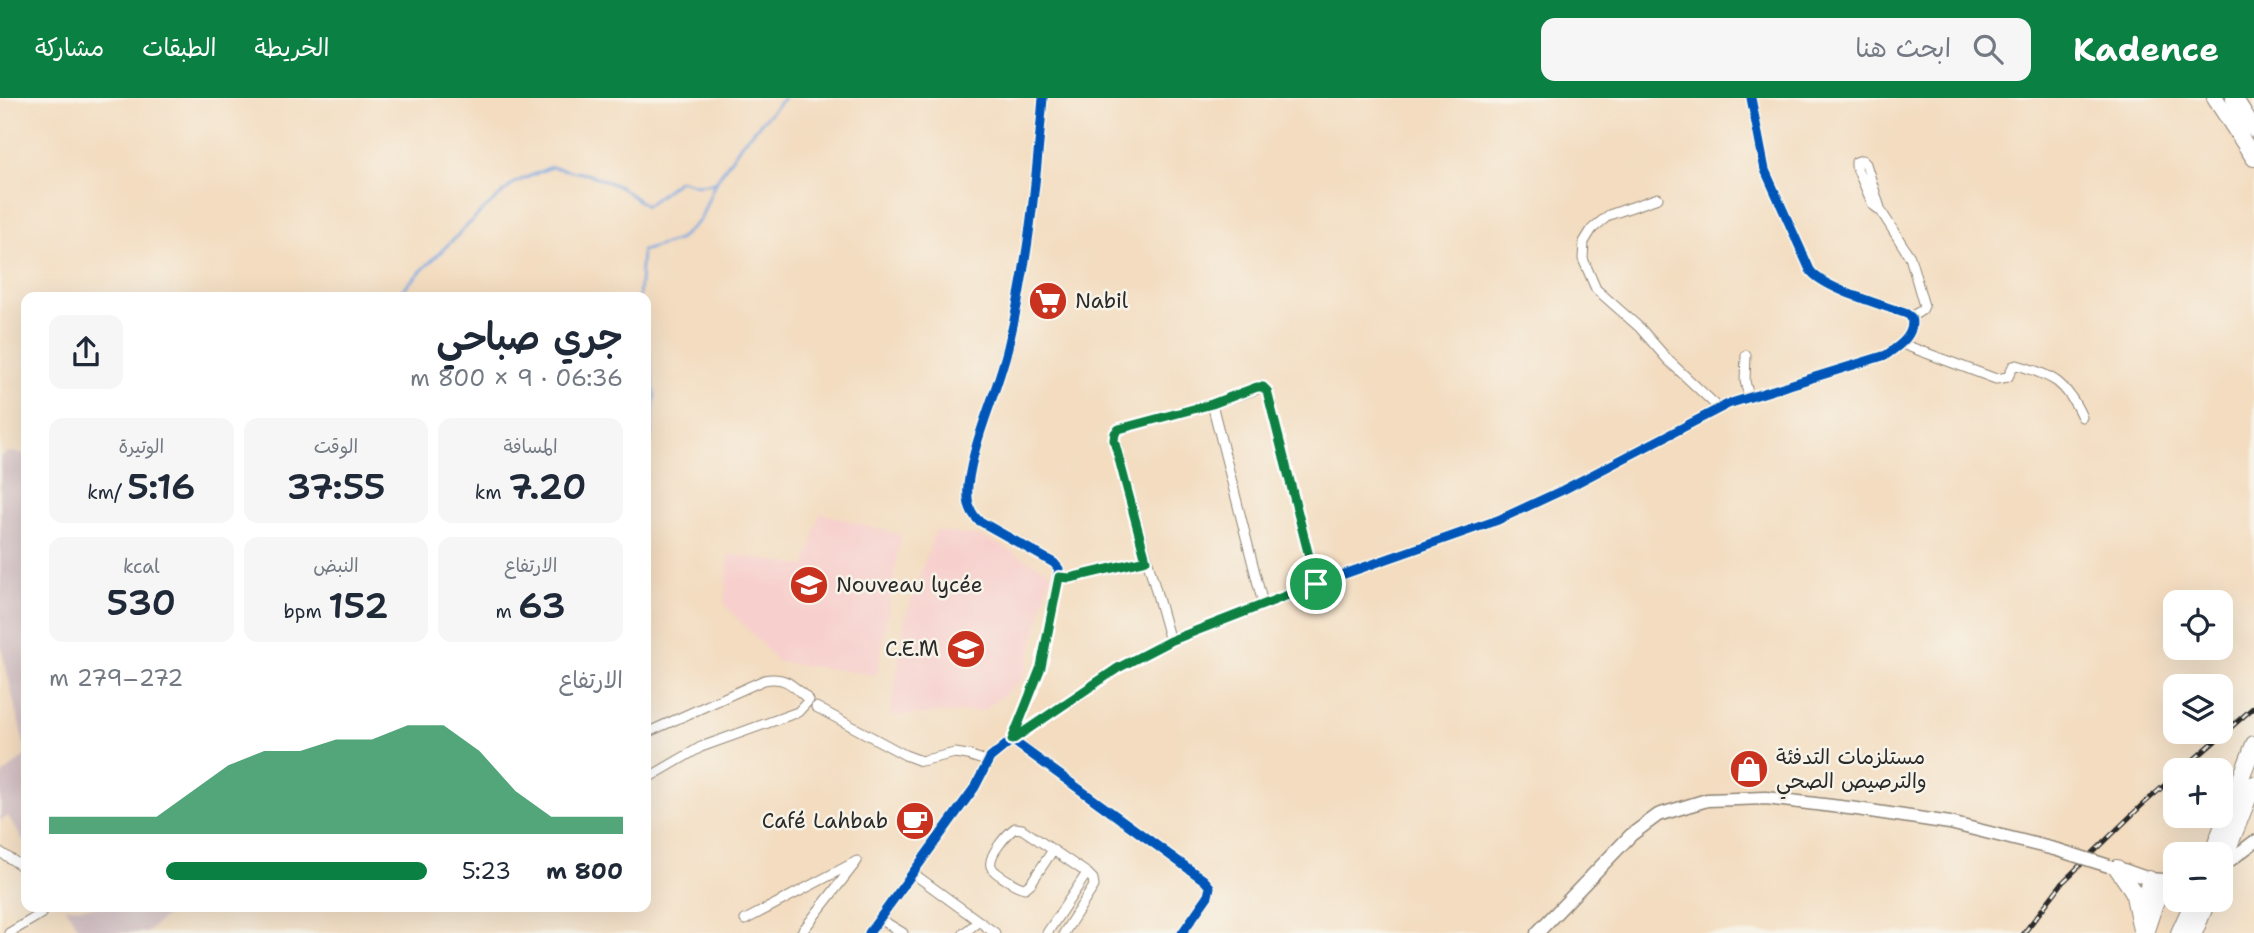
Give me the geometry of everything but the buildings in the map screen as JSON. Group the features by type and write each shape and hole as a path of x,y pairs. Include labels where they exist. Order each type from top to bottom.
{"highway":[{"path":"2215,98 2254,158"},
{"path":"2234,98 2254,129"},
{"path":"2228,842 2254,744"},
{"path":"2219,842 2254,784"},
{"path":"2113,867 2133,891 2142,932"},
{"path":"2142,932 2149,878"},
{"path":"2142,932 2163,894"},
{"path":"2179,933 2189,912"},
{"path":"2194,933 2203,912"}],"main road":[{"path":"1537,933 1631,835 1658,815 1707,800 1766,798 1950,823 2058,850 2149,878 2163,879"},
{"path":"2233,857 2254,842"}],"street":[{"path":"1012,740 1041,667 1059,569 1054,563 978,520 971,512 968,501 969,479 1018,303 1032,222 1043,98"},
{"path":"1751,98 1765,170 1813,274 1829,285 1911,317"},
{"path":"1881,211 1871,202 1856,166 1858,161 1865,162 1881,211 1914,266 1924,306 1911,317"},
{"path":"1658,198 1609,215 1592,229 1584,242 1583,259 1596,289 1640,328 1669,361 1718,408"},
{"path":"869,933 914,874 975,787 989,762 1012,740 1118,668 1170,641 1263,604 1498,520 1718,408 1886,355 1902,344 1911,331 1911,317"},
{"path":"1902,344 1996,379 2008,377 2016,365 2045,376 2064,385 2082,417"},
{"path":"1745,355 1745,381 1749,397"},
{"path":"1170,641 1114,440 1119,429 1263,387 1267,391 1316,584"},
{"path":"1212,404 1263,604"},
{"path":"1059,577 1070,578 1146,560"},
{"path":"651,731 764,680 778,678 790,683 809,700 797,712 701,747 651,776"},
{"path":"816,707 921,761 955,753 989,762"},
{"path":"1012,740 1204,880 1210,887 1208,896 1182,933"},
{"path":"1053,850 1025,888 1018,887 994,871 991,866 991,859 1008,833 1015,828 1022,829 1087,873 1093,879 1094,886 1064,933"},
{"path":"0,852 21,866"},
{"path":"745,920 856,862 801,933"},
{"path":"1048,933 1087,873"},
{"path":"914,874 995,933"},
{"path":"9,933 42,912"},
{"path":"880,919 903,933"},
{"path":"964,933 979,921"}],"shaded area":[{"path":"9,452 21,453 21,731 0,643 0,457"},
{"name":"Nouveau lycée","path":"820,513 901,535 877,675 778,662 724,604 729,554 806,566"},
{"name":"C.E.M","path":"935,531 983,537 1051,572 1024,680 982,711 890,716 905,619"},
{"path":"21,759 21,837 8,816 0,821 0,777"},
{"path":"68,912 170,912 146,933 82,933"}],"waterway":[{"path":"400,292 514,183 551,167 591,175 620,187 646,206 679,180 697,185 715,183 742,143 784,98"},
{"path":"639,292 642,251 678,240 700,220 715,183"},
{"path":"651,366 655,397 651,433"}],"railway":[{"path":"2196,758 2254,707"},
{"path":"2024,933 2063,882 2163,787"}],"cycle path":[{"path":"869,933 975,787 990,758 1012,740 1041,667 1059,569 1054,563 978,520 970,508 968,490 975,450 1008,347 1021,285 1043,98"},
{"path":"1182,933 1208,896 1210,887 1204,880 1012,740 1118,668 1170,641 1316,584 1498,520 1563,490 1728,404 1886,355 1909,335 1912,323 1907,314 1840,290 1827,284 1810,270 1765,170 1751,98"}],"place":[{"name":"Nabil","path":"1048,301"},
{"name":"Nouveau lycée","path":"809,585"},
{"name":"C.E.M","path":"966,649"},
{"name":"مستلزمات التدفئة والترصيص الصحي","path":"1749,769"},
{"name":"Café Lahbab","path":"915,821"}],"route":[{"path":"1263,387 1267,391 1316,584 1170,641 1118,668 1012,740 1041,667 1059,577 1070,578 1146,560 1114,440 1119,429 1263,387"}]}
